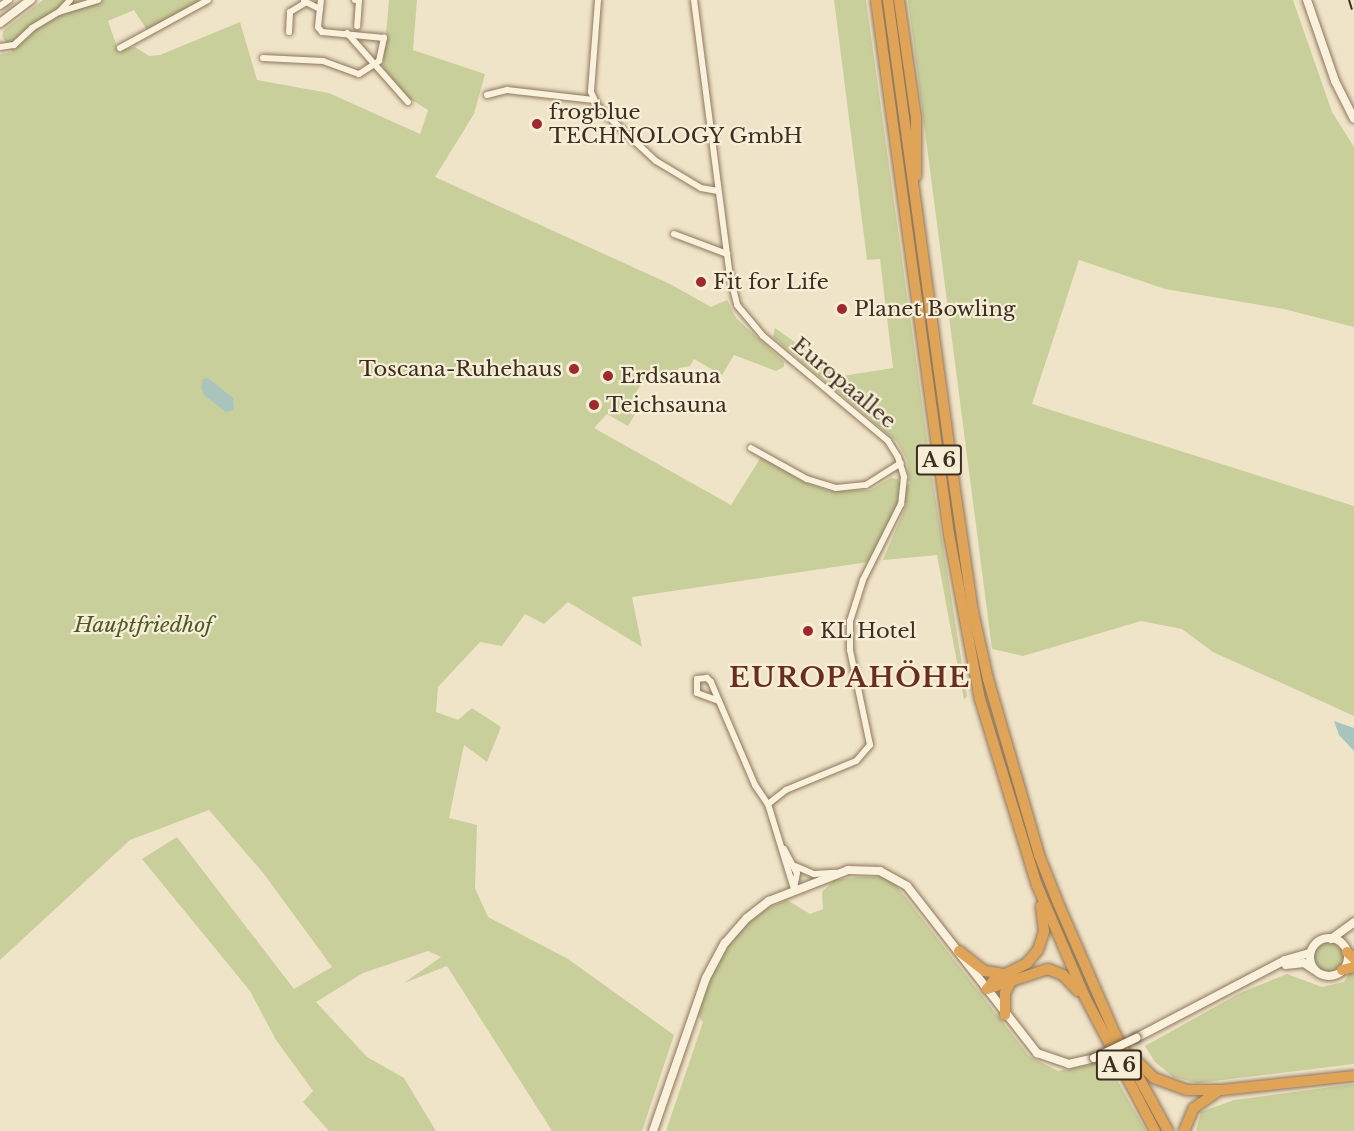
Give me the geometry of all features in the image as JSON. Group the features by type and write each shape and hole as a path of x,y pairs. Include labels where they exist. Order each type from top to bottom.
{"highway":[{"name":"A 6","path":"876,0 962,613 980,699 1037,885 1085,997 1155,1131"},
{"name":"A 6","path":"888,0 914,198 974,612 988,679 1039,855 1114,1032 1168,1131"},
{"path":"899,0 916,118 914,198"},
{"path":"987,990 1027,963 1042,940 1037,885"},
{"path":"959,951 985,971 1008,977 1037,970 1052,970 1063,975 1085,997"},
{"path":"1342,970 1354,967"},
{"path":"1005,1015 1008,977"},
{"path":"1114,1032 1154,1078 1181,1089 1222,1090 1354,1076"},
{"path":"1184,1131 1197,1105 1222,1090"}],"street":[{"path":"0,6 9,0"},
{"path":"0,23 31,0"},
{"path":"59,12 70,0"},
{"path":"0,47 14,45 32,28 59,12 98,0"},
{"path":"120,48 208,0"},
{"path":"263,58 323,61 355,73 374,64 382,57 384,38 322,32 318,27 321,0"},
{"path":"357,0 357,26"},
{"path":"593,100 597,0"},
{"name":"Europaallee","path":"694,0 733,297 747,321 882,435 901,464"},
{"path":"1307,0 1335,81 1354,119"},
{"path":"289,32 290,12 304,2 320,9"},
{"path":"347,33 408,102"},
{"path":"487,95 507,90 593,100 641,150 701,188 718,191"},
{"path":"674,234 727,254"},
{"path":"751,447 807,479 836,488 866,485 901,464 902,504 863,580 849,629 870,745 856,761 786,790 768,804"},
{"path":"719,701 755,785 768,804 794,889"},
{"path":"780,844 798,877 794,889"},
{"path":"792,864 814,874 872,870 896,879 911,891 959,951 1030,1047 1046,1059 1069,1064 1094,1058 1261,975 1285,960 1310,952 1318,942 1331,939 1354,923"},
{"path":"653,1131 716,956 753,912 794,889 836,873"},
{"path":"1261,975 1294,963 1326,976 1342,970 1354,923"},
{"path":"1331,939 1348,952"},
{"path":"1310,952 1313,969"}],"green space":[{"name":"Hauptfriedhof","path":"43,0 203,0 147,30 134,10 108,21 118,50 135,47 149,56 160,55 240,22 257,80 329,93 420,134 428,110 410,99 383,68 389,0 417,0 413,50 485,74 474,114 435,177 670,284 711,307 727,300 736,318 784,362 784,367 776,371 734,355 722,375 694,359 690,366 679,368 672,382 654,371 652,375 648,373 632,399 637,402 633,408 637,411 628,426 607,414 594,428 731,505 761,457 806,483 830,491 870,490 891,478 898,479 901,486 910,484 907,460 897,442 773,337 775,328 842,376 893,368 880,259 867,260 834,0 866,0 934,489 967,696 964,700 937,555 883,560 907,503 897,505 868,562 632,597 642,647 568,602 544,624 525,614 502,646 480,642 438,687 436,712 458,720 472,708 501,727 487,762 464,745 449,818 477,825 475,888 488,917 568,959 674,1035 642,1131 552,1131 447,966 404,983 441,957 428,951 363,973 316,1002 367,1057 404,1078 436,1131 329,1131 303,1102 313,1091 276,1040 250,991 142,859 177,837 294,989 332,967 264,874 209,810 130,840 0,960 0,54 12,52 2,36 4,30"},
{"path":"908,0 1293,0 1332,112 1354,147 1354,327 1284,309 1165,289 1079,260 1032,404 1354,506 1354,716 1213,652 1182,629 1141,621 1023,656 992,649"},
{"path":"883,877 896,885 1029,1056 1058,1071 1107,1062 1146,1131 666,1131 703,1022 697,1014 716,966 729,945 748,923 768,908 787,900 810,914 823,909 822,892 834,880"},
{"path":"1329,943 1340,947 1344,958 1340,969 1329,973 1318,969 1314,958 1318,947"},
{"path":"1350,973 1354,974 1354,1064 1198,1083 1173,1077 1155,1062 1145,1046 1240,993 1287,974 1322,987 1344,982"},
{"path":"1354,1084 1354,1131 1196,1131 1201,1112 1234,1100"}],"water":[{"path":"208,378 233,398 234,410 226,412 205,396 201,388 203,379"},
{"path":"1334,721 1354,728 1354,751 1339,735"}],"railway":[{"path":"1349,0 1354,16"}],"place":[{"name":"frogblue TECHNOLOGY GmbH","path":"537,124"},
{"name":"Fit for Life","path":"701,282"},
{"name":"Planet Bowling","path":"842,309"},
{"name":"Toscana-Ruhehaus","path":"574,369"},
{"name":"Erdsauna","path":"608,376"},
{"name":"Teichsauna","path":"594,405"},
{"name":"KL Hotel","path":"808,631"}],"district":[{"name":"EUROPAHÖHE","path":"850,678"}]}
